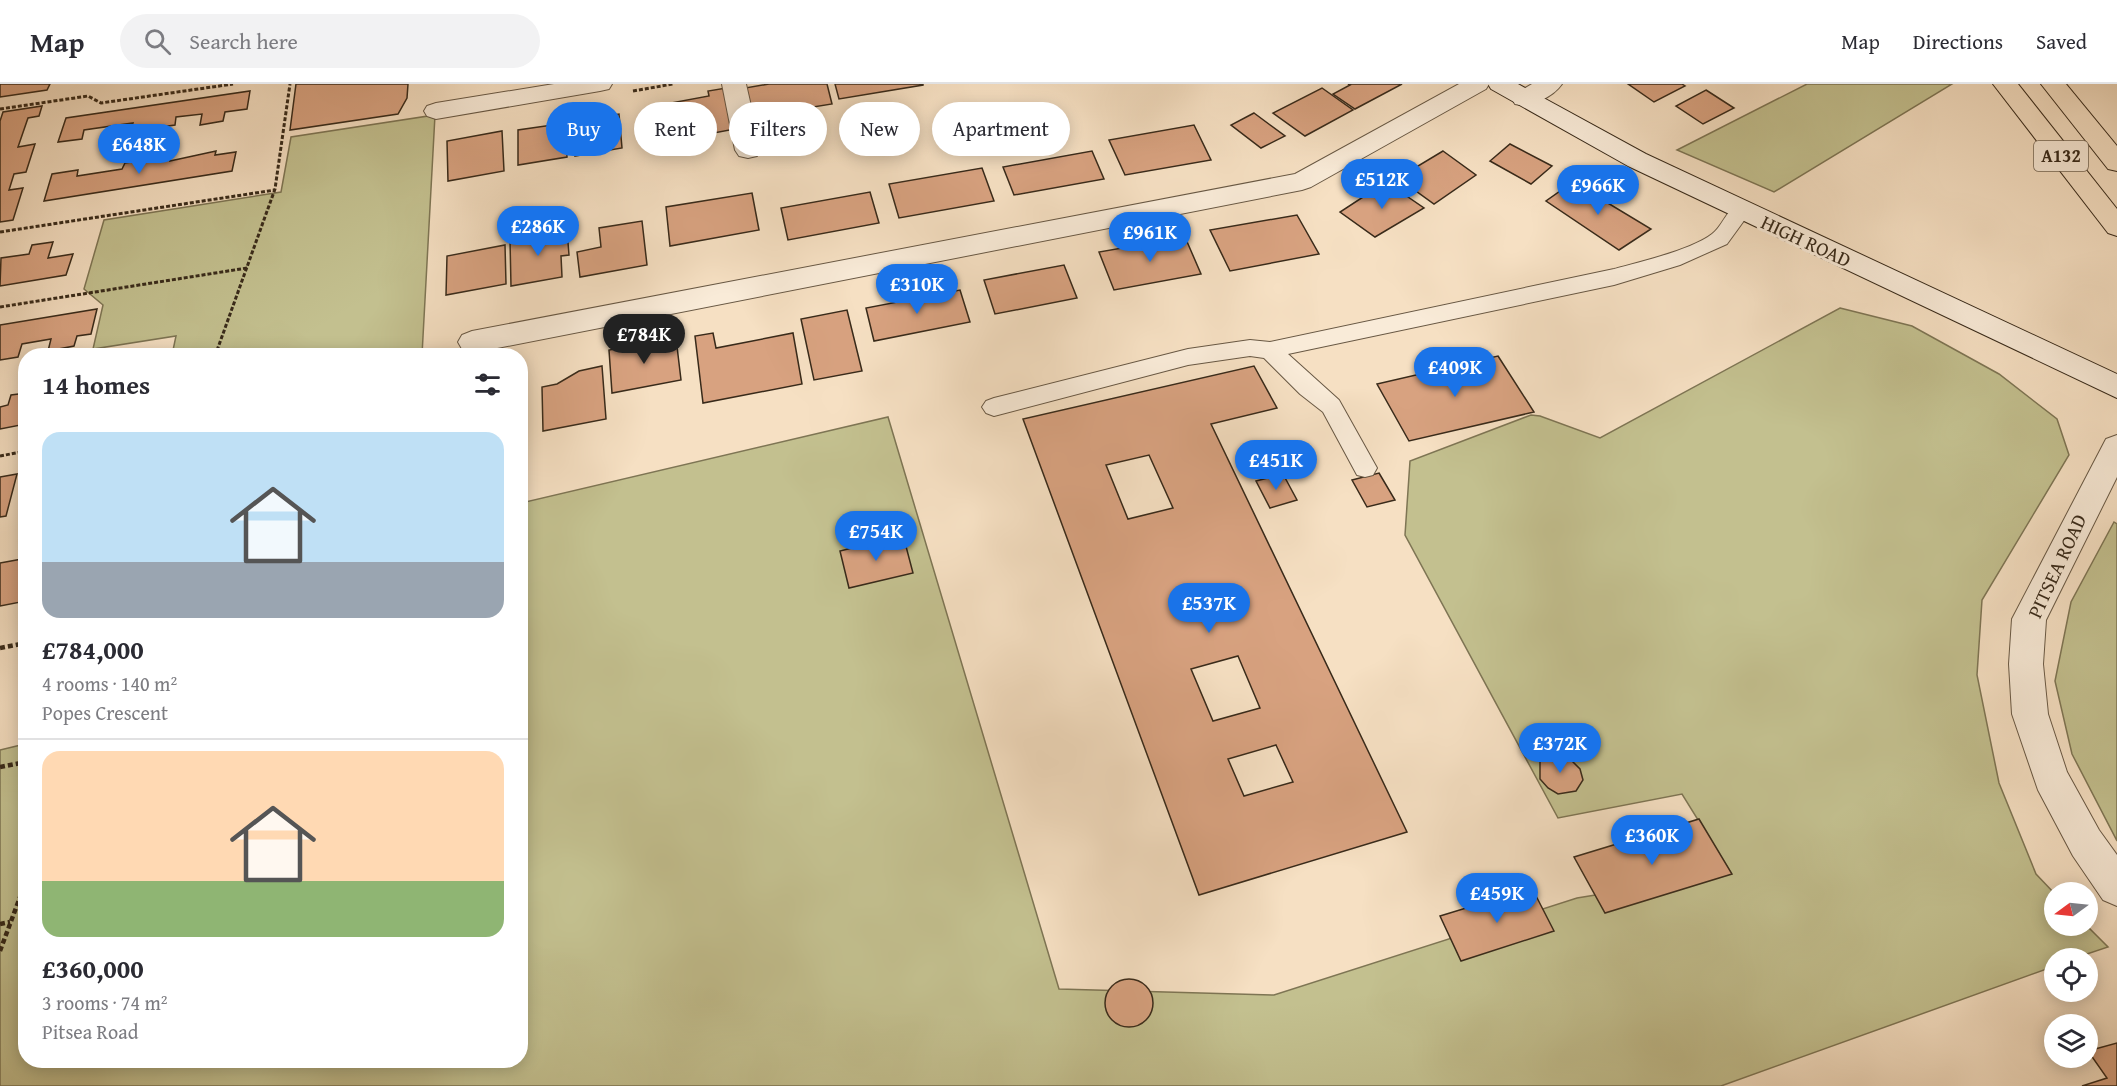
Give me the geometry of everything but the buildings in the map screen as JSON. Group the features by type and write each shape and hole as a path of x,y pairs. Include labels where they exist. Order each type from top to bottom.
{"main road":[{"name":"A132","path":"2005,84 2117,227"},
{"name":"A132","path":"2053,84 2117,163"}],"street":[{"path":"436,111 600,84"},
{"path":"734,84 738,102"},
{"path":"472,342 1296,183 1312,177 1477,84"},
{"name":"HIGH ROAD","path":"1500,84 1616,150 2117,387"},
{"path":"1524,99 1550,84"},
{"path":"527,348 560,324"},
{"name":"PITSEA ROAD","path":"2117,447 2029,619 2026,664 2030,714 2051,777 2086,843 2117,887"}],"lane":[{"path":"994,407 1188,357 1250,348 1270,350 1614,277 1698,251 1720,239 1741,210"},
{"path":"1270,350 1308,388 1331,406 1365,468"}],"path":[{"path":"0,109 88,96 101,103 232,84"},
{"path":"218,348 275,189 290,84"},
{"path":"0,232 275,189"},
{"path":"0,307 247,268"},
{"path":"0,456 18,453"},
{"path":"0,648 18,645"},
{"path":"0,767 18,764"},
{"path":"0,951 18,903"},
{"path":"0,924 11,922"}],"shaded area":[{"path":"1807,84 1952,84 1774,192 1677,150"},
{"path":"435,115 422,348 173,348 176,336 93,348 103,305 84,289 104,220 281,192 291,137"},
{"path":"1840,308 1912,326 1999,374 2057,419 2069,455 1982,600 1977,675 1999,783 2036,874 2044,882 2044,936 2097,936 2108,947 2098,950 2098,948 2044,948 2044,970 1721,1086 0,1086 0,750 18,746 18,1068 528,1068 528,501 888,417 1059,989 1274,995 1577,898 1731,873 1682,794 1558,818 1405,535 1410,461 1531,415 1540,416 1600,438"},
{"path":"2114,522 2117,524 2117,841 2072,754 2055,681 2071,602"}]}
